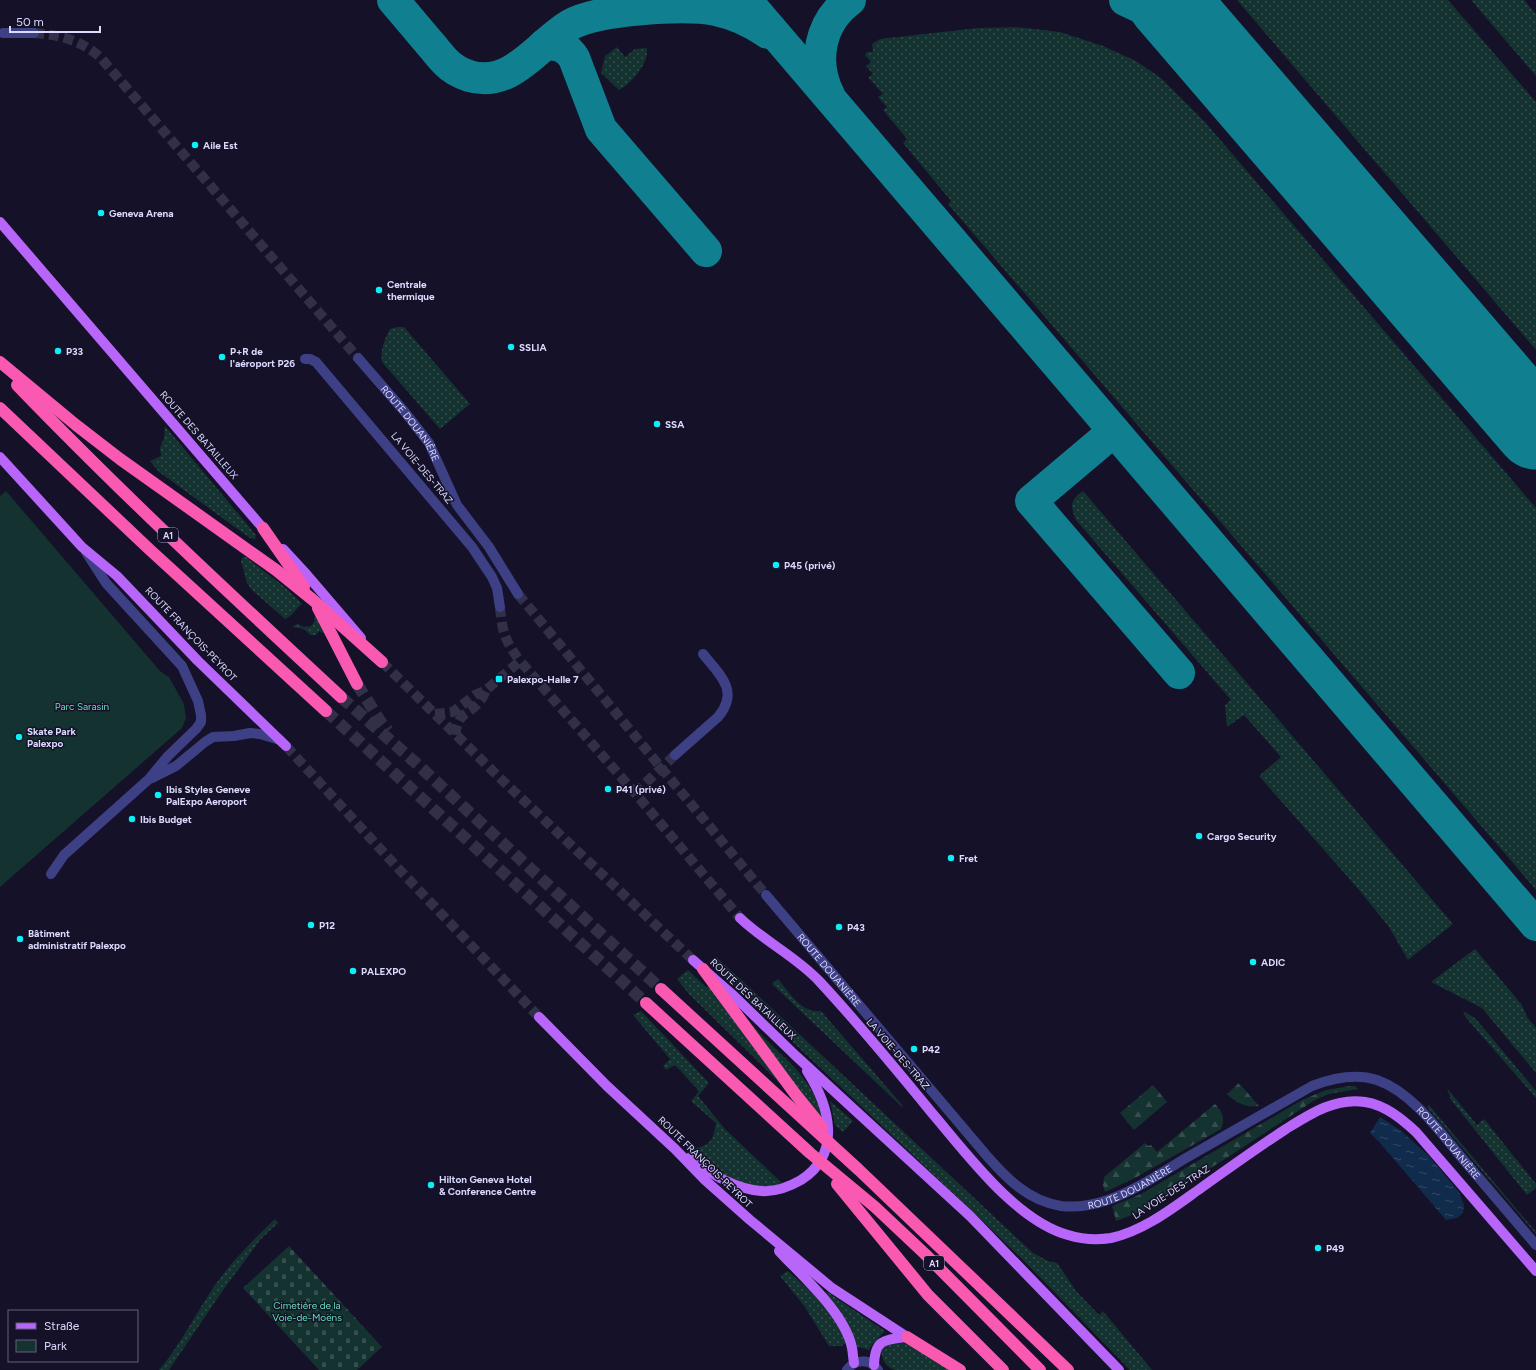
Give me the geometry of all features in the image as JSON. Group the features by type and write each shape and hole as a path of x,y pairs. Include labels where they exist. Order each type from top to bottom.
{"highway":[{"path":"0,362 76,425 120,459 276,570 313,600 382,662"},
{"name":"A1","path":"0,367 104,474 342,697"},
{"name":"A1","path":"0,408 326,711"},
{"path":"263,528 313,600 357,684"},
{"path":"703,969 796,1096 859,1170"},
{"name":"A1","path":"661,989 859,1170 1068,1370"},
{"name":"A1","path":"646,1003 822,1164 875,1207 925,1254 1040,1370"},
{"path":"822,1164 928,1294 1003,1370"},
{"path":"907,1337 960,1370"}],"main road":[{"name":"ROUTE DES BATAILLEUX","path":"0,222 263,528 308,575 382,662"},
{"name":"ROUTE FRANÇOIS-PEYROT","path":"0,456 82,547 117,576 204,666 283,743"},
{"name":"LA VOIE-DES-TRAZ","path":"740,918 765,940 812,973 980,1169 1004,1194 1025,1211 1043,1224 1057,1231 1070,1236 1094,1239 1109,1238 1130,1232 1175,1206 1304,1117 1336,1104 1358,1101 1373,1104 1386,1109 1416,1132 1536,1271"},
{"name":"ROUTE DES BATAILLEUX","path":"693,960 734,996 796,1056"},
{"name":"ROUTE FRANÇOIS-PEYROT","path":"539,1017 607,1086 675,1149 705,1180 750,1220 832,1288 907,1337"},
{"path":"675,1149 715,1175 732,1184 761,1191 782,1189 791,1186 809,1174 823,1155 828,1125 821,1096 811,1077 796,1056"},
{"path":"796,1056 970,1216 1119,1370"},
{"path":"750,1220 824,1299 833,1311 848,1335 852,1347 851,1366"},
{"path":"876,1368 875,1350 882,1342 907,1337"}],"street":[{"path":"3,33 34,33"},
{"name":"LA VOIE-DES-TRAZ","path":"305,358 316,362 468,542 492,577 497,588 500,607"},
{"name":"ROUTE DOUANIÈRE","path":"358,358 404,411 429,443 457,505 490,547 518,594"},
{"name":"ROUTE FRANÇOIS-PEYROT","path":"51,874 64,855 149,779 168,756 196,729 200,722 200,707 182,666 106,583 82,547"},
{"path":"675,755 718,717 723,711 728,700 728,689 723,678 703,654"},
{"name":"ROUTE FRANÇOIS-PEYROT","path":"149,779 176,766 213,737 234,736 250,733 260,734 283,743"},
{"name":"ROUTE DOUANIÈRE","path":"766,895 987,1156 1012,1182 1035,1198 1057,1205 1083,1206 1109,1199 1142,1183 1312,1086 1329,1080 1346,1077 1367,1078 1385,1084 1412,1102 1536,1245"},
{"path":"851,1366 864,1361 876,1368"}],"green space":[{"path":"1237,0 1448,0 1536,102 1536,350"},
{"path":"1471,0 1524,0 1536,14 1536,76"},
{"path":"1017,27 1060,32 1103,46 1136,61 1161,78 1205,122 1536,508 1536,890 948,204 951,201 903,143 907,139 883,110 887,107 878,97 883,94 868,77 873,74 866,66 871,62 865,55 867,52 873,52 872,44 880,39 978,28"},
{"path":"617,47 625,57 635,49 647,48 646,58 641,69 631,81 619,90 601,73 605,56"},
{"path":"404,327 470,404 440,429 382,362 382,349 386,337 390,329"},
{"path":"165,426 256,535 255,539 250,538 159,472 150,461 161,456 160,448 164,438"},
{"name":"Parc Sarasin","path":"6,491 160,671 169,677 184,704 186,718 182,728 0,887 0,496"},
{"path":"1083,491 1453,924 1408,960 1389,927 1360,891 1259,776 1281,757 1244,715 1227,727 1225,705 1231,700 1076,520 1072,504 1073,500"},
{"path":"243,557 246,557 286,588 302,604 290,616 285,619 251,589 247,583 241,561"},
{"path":"315,615 325,632 322,633 319,631 316,635 310,635 303,629 295,628 293,626 297,624 304,627 311,626 314,622"},
{"path":"1475,949 1522,1005 1527,1017 1536,1028 1536,1073 1482,1008 1431,982"},
{"path":"716,957 1033,1253 1048,1261 1057,1263 1076,1291 1099,1315 1103,1311 1152,1370 1130,1370 1023,1260 709,963"},
{"path":"688,970 706,987 709,986 781,1084 689,994 677,979"},
{"path":"778,979 791,996 802,1006 814,1011 821,1011 903,1106 902,1107 772,984"},
{"path":"731,999 765,1039 786,1058 804,1079 812,1090 818,1103 822,1118 808,1104"},
{"path":"641,1011 709,1083 698,1096 725,1129 782,1183 771,1187 758,1187 746,1184 721,1173 692,1149 703,1146 710,1141 714,1134 716,1123 691,1101 699,1091 675,1065 666,1070 663,1066 670,1059 633,1015"},
{"path":"1465,1012 1476,1019 1536,1091 1536,1098 1468,1020 1463,1013"},
{"path":"1239,1083 1259,1106 1242,1104 1227,1094"},
{"path":"1153,1085 1167,1102 1134,1130 1120,1113"},
{"path":"1355,1086 1358,1089 1329,1094 1315,1100 1142,1211 1116,1221 1112,1206 1141,1194 1302,1100 1326,1090"},
{"path":"1447,1088 1477,1125 1484,1119 1536,1184 1536,1188 1527,1195 1451,1100"},
{"path":"830,1101 853,1121 843,1132 835,1125"},
{"path":"1215,1104 1220,1109 1223,1119 1221,1129 1135,1178 1105,1192 1103,1185 1104,1177 1145,1143 1148,1146 1151,1145 1157,1152"},
{"path":"1429,1105 1536,1232 1536,1234 1427,1107"},
{"path":"275,1219 278,1223 260,1240 221,1293 169,1370 159,1370 174,1350 215,1285 228,1268"},
{"name":"Cimetière de la Voie-de-Moëns","path":"289,1246 382,1347 357,1370 319,1370 243,1288"},
{"path":"788,1271 814,1294 837,1321 847,1341 842,1346 829,1346 805,1307 780,1276"},
{"path":"826,1291 885,1331 869,1350 855,1346 825,1295"},
{"path":"902,1343 917,1346 953,1370 895,1370 885,1363 881,1351 886,1345"}],"water":[{"path":"1380,1117 1400,1130 1427,1154 1459,1192 1464,1205 1463,1213 1457,1218 1446,1220 1370,1133"}],"taxiway":[{"path":"393,0 450,66 469,76 484,78 498,76 511,71 570,25 600,15 642,9 702,8 730,14 756,25 768,33"},
{"path":"746,0 1536,925"},
{"path":"829,95 821,69 820,56 822,43 832,19 850,0"},
{"path":"1125,0 1166,20 1203,47 1236,79 1285,138"},
{"path":"544,45 557,45 571,54 574,58 601,129 706,251"},
{"path":"1114,431 1031,501 1179,673"}],"runway":[{"path":"1167,0 1536,429"}],"tunnel":[{"path":"34,33 53,35 70,40 86,47 101,58 358,358"},
{"path":"518,594 766,895"},
{"path":"500,607 505,636 520,661"},
{"path":"435,714 453,712 475,695 486,690 520,661 635,793 740,918"},
{"path":"382,662 503,781 693,960"},
{"path":"357,684 388,731"},
{"path":"455,735 459,721 464,714 476,706 482,699 486,690"},
{"path":"341,697 417,764 661,989"},
{"path":"326,711 646,1003"},
{"path":"286,746 396,866 539,1017"},
{"path":"635,793 675,755"}],"place":[{"name":"Aile Est","path":"195,145"},
{"name":"Geneva Arena","path":"101,213"},
{"name":"Centrale thermique","path":"379,290"},
{"name":"SSLIA","path":"511,347"},
{"name":"P33","path":"58,351"},
{"name":"P+R de l'aéroport P26","path":"222,357"},
{"name":"SSA","path":"657,424"},
{"name":"P45 (privé)","path":"776,565"},
{"name":"Palexpo-Halle 7","path":"499,679"},
{"name":"Skate Park Palexpo","path":"19,737"},
{"name":"P41 (privé)","path":"608,789"},
{"name":"Ibis Styles Geneve PalExpo Aeroport","path":"158,795"},
{"name":"Ibis Budget","path":"132,819"},
{"name":"Cargo Security","path":"1199,836"},
{"name":"Fret","path":"951,858"},
{"name":"P12","path":"311,925"},
{"name":"P43","path":"839,927"},
{"name":"Bâtiment administratif Palexpo","path":"20,939"},
{"name":"ADIC","path":"1253,962"},
{"name":"PALEXPO","path":"353,971"},
{"name":"P42","path":"914,1049"},
{"name":"Hilton Geneva Hotel & Conference Centre","path":"431,1185"},
{"name":"P49","path":"1318,1248"}]}
